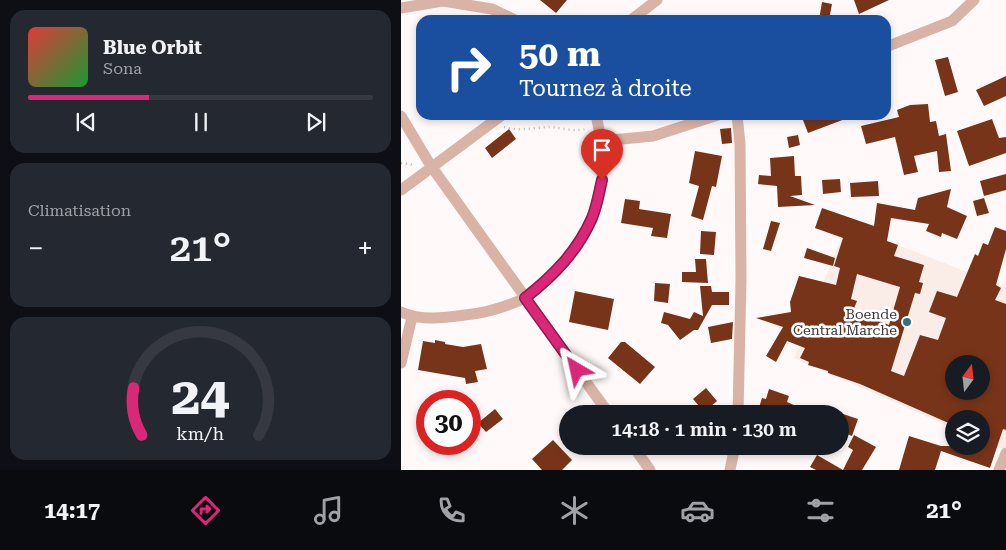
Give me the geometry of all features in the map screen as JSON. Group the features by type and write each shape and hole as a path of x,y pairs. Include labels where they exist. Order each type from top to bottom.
{"street":[{"path":"638,15 657,0"},
{"path":"891,44 952,21 974,0"},
{"path":"401,8 443,1 493,4 508,15"},
{"path":"401,116 431,166 602,405"},
{"path":"401,190 431,166 496,120"},
{"path":"401,363 406,315 444,318 481,314 525,298 549,279 575,251 593,217 602,180 602,141 597,120"},
{"path":"602,141 653,136 702,120"},
{"path":"738,120 740,144 741,280 738,405"},
{"path":"999,470 1006,453"},
{"path":"639,455 650,470"},
{"path":"730,470 733,455"}],"path":[{"path":"500,120 505,128 518,130 547,127 564,130 586,130"}],"shaded area":[{"name":"Boende Central Marche","path":"846,225 1006,287 1006,451 990,444 990,410 945,410 945,424 794,358"}],"building":[{"path":"540,0 567,0 556,13"},
{"path":"854,0 889,0 859,14"},
{"path":"822,2 832,4 830,15 820,15"},
{"path":"948,57 958,92 945,96 935,60"},
{"path":"1006,76 1006,96 984,106 976,90"},
{"path":"928,104 930,122 936,121 939,136 946,134 951,171 939,172 937,151 914,156 918,172 904,175 895,137 866,144 861,126 899,117 897,110 910,105"},
{"path":"992,119 999,138 1006,137 1006,153 969,166 957,131"},
{"path":"803,120 842,120 808,133"},
{"path":"731,128 732,143 722,144 720,129"},
{"path":"509,129 516,139 492,158 485,148"},
{"path":"798,135 800,145 789,148 787,137"},
{"path":"695,151 722,156 716,187 712,186 703,220 691,216 699,186 689,183"},
{"path":"794,156 795,176 801,176 802,195 790,196 815,205 778,207 777,186 758,184 759,175 771,176 770,158"},
{"path":"1006,174 1006,190 984,196 980,181"},
{"path":"840,179 841,192 823,194 822,180"},
{"path":"878,181 879,196 851,197 850,183"},
{"name":"Boende Central Marche","path":"951,189 947,207 967,216 957,239 942,233 941,237 926,231 929,224 891,218 887,241 898,245 894,256 924,265 919,282 923,283 920,294 915,293 891,371 904,376 920,335 938,340 946,318 929,312 937,291 957,297 975,254 978,256 983,243 988,245 995,227 1006,231 1006,249 996,285 1001,288 995,300 1006,304 1006,430 1003,429 990,468 953,455 990,455 990,410 945,410 945,421 860,384 808,365 809,362 800,358 805,348 787,341 776,362 766,356 783,327 756,318 791,312 790,302 799,276 836,285 840,268 834,266 843,238 815,228 822,208 874,226 877,203 915,210 918,198","holes":["857,274 900,287 889,325 853,311 857,301 851,299"]},
{"path":"984,198 989,213 977,216 973,201"},
{"path":"625,199 640,201 639,209 671,214 667,238 651,236 653,228 621,223"},
{"path":"771,221 780,223 771,251 763,249"},
{"path":"701,231 716,232 714,255 700,254"},
{"path":"807,248 835,258 833,266 804,258"},
{"path":"695,259 706,259 708,283 682,282 682,272 696,272"},
{"path":"655,283 670,284 668,303 654,301"},
{"path":"700,286 711,286 712,292 729,292 729,305 712,305 698,330 694,330 680,340 668,325 661,323 664,312 690,319 694,312 703,316"},
{"path":"575,291 614,299 608,330 569,322"},
{"path":"733,322 732,339 711,343 708,327"},
{"path":"435,340 463,347 481,344 487,369 475,371 478,382 466,384 465,378 418,370 423,341 435,343"},
{"path":"621,342 625,342 655,367 640,384 608,358"},
{"path":"706,388 717,401 712,405 698,405 693,399"},
{"path":"769,389 789,396 787,402 794,405 760,405 762,398 766,399"},
{"path":"495,409 503,419 486,432 481,426 481,421"},
{"path":"849,416 858,419 852,436 849,435"},
{"path":"854,435 876,447 862,470 843,470 853,450 849,448 849,445"},
{"name":"Boende Central Marche","path":"909,436 945,446 945,452 941,451 935,470 899,470"},
{"path":"553,440 559,446 559,455 567,455 572,460 562,470 542,470 532,459"},
{"path":"817,455 843,470 816,470 810,467"}],"place":[{"name":"Boende Central Marche","path":"907,322"}],"route":[{"path":"577,370 525,298 549,279 575,251 593,217 602,180"}]}
